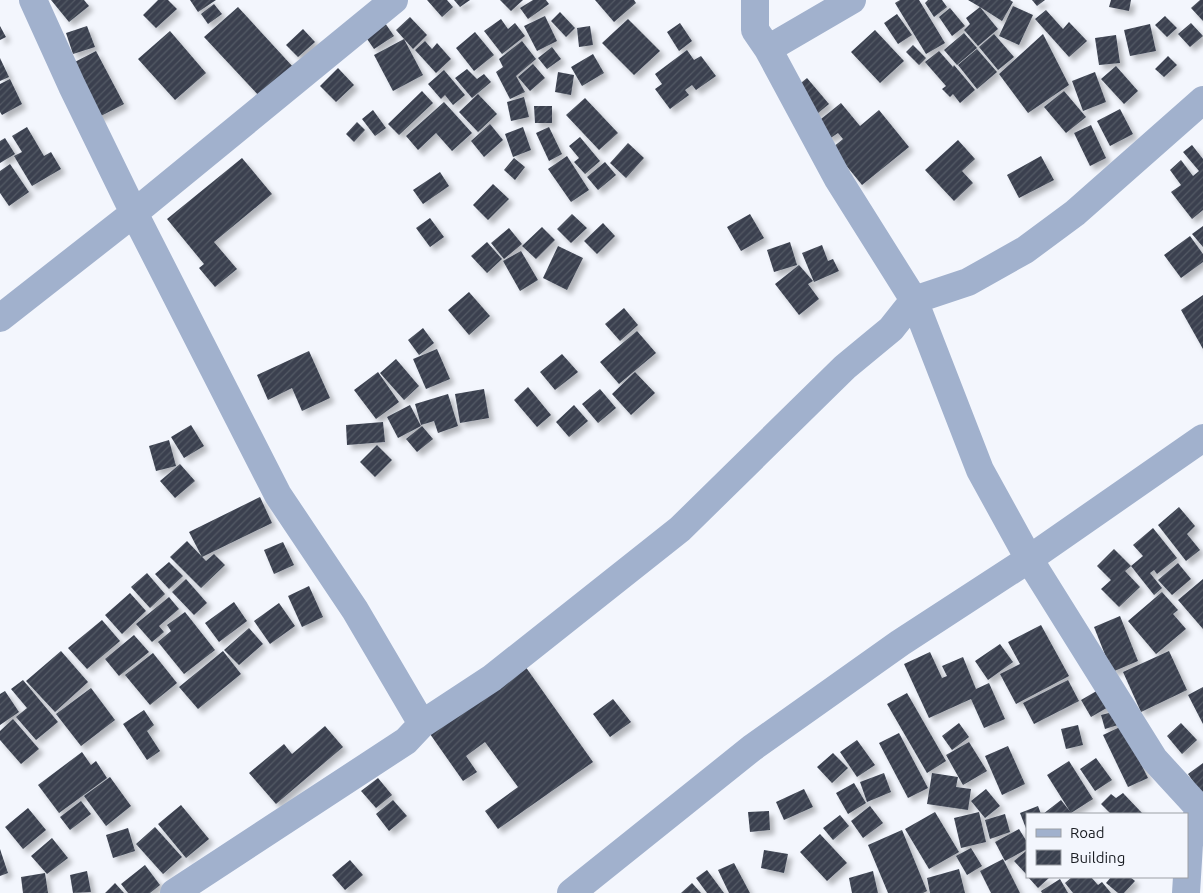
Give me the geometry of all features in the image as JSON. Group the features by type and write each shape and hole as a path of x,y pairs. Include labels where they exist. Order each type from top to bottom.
{"street":[{"path":"33,0 134,213 278,495 356,610 422,724"},
{"path":"0,318 134,213 394,0"},
{"path":"755,0 755,30 768,49 838,179 914,300 980,470 1029,559 1154,759 1201,807 1189,844 1188,860"},
{"path":"768,49 852,0"},
{"path":"174,893 406,741 422,724 492,678 680,529 845,367 891,329 914,300 968,282 1025,250 1075,213 1203,100"},
{"path":"570,893 752,748 900,643 1029,559 1203,438"},
{"path":"1186,893 1187,878"}],"building":[{"path":"51,0 84,0 89,6 69,22"},
{"path":"158,0 168,0 177,9 156,28 143,15"},
{"path":"190,0 216,0 198,12"},
{"path":"427,0 447,0 453,7 442,17"},
{"path":"454,0 470,0 460,7"},
{"path":"500,0 523,0 511,11"},
{"path":"533,0 546,0 549,4 528,19 520,8"},
{"path":"595,0 634,0 636,3 614,22"},
{"path":"900,0 919,0 945,43 926,54 895,3"},
{"path":"928,0 942,0 947,7 934,17 925,3"},
{"path":"968,0 1010,0 1013,2 1002,21"},
{"path":"1032,0 1045,0 1037,6"},
{"path":"1111,0 1131,0 1129,11 1109,7"},
{"path":"1200,0 1203,0 1203,21 1191,8"},
{"path":"214,4 222,14 208,24 201,14"},
{"path":"1013,6 1033,15 1019,45 999,36"},
{"path":"238,7 294,68 261,98 204,37"},
{"path":"980,7 998,29 978,46 964,30 970,24 966,18"},
{"path":"950,8 965,26 952,36 939,17"},
{"path":"1046,10 1063,29 1069,22 1087,41 1069,57 1035,19"},
{"path":"560,12 575,28 566,37 551,21"},
{"path":"897,14 912,35 898,44 884,23"},
{"path":"545,16 557,41 537,51 524,26"},
{"path":"1165,16 1177,28 1167,37 1155,25"},
{"path":"410,17 427,35 413,49 396,30"},
{"path":"501,19 508,29 515,23 525,36 502,54 484,31"},
{"path":"628,19 660,51 634,75 602,43"},
{"path":"385,23 394,36 374,49 365,36"},
{"path":"680,23 692,41 679,51 667,32"},
{"path":"1191,23 1203,36 1190,47 1178,34"},
{"path":"1150,24 1156,51 1130,56 1124,30"},
{"path":"0,26 6,37 0,40"},
{"path":"87,26 95,47 73,54 66,33"},
{"path":"590,26 593,45 579,47 577,28"},
{"path":"303,29 315,42 298,57 286,45"},
{"path":"875,30 904,61 880,83 851,52"},
{"path":"170,31 206,73 175,100 138,59"},
{"path":"475,32 494,55 474,71 456,48"},
{"path":"964,33 977,48 957,65 944,50"},
{"path":"994,34 1014,57 998,70 979,47"},
{"path":"1043,34 1069,85 1028,113 999,74"},
{"path":"1116,35 1120,63 1099,65 1095,38"},
{"path":"404,39 423,75 393,91 374,55"},
{"path":"425,41 432,49 437,43 451,59 436,73 415,50"},
{"path":"522,41 536,59 516,76 525,92 510,99 496,72 503,67 499,59"},
{"path":"913,45 926,58 919,65 906,52"},
{"path":"552,47 561,59 547,69 538,58"},
{"path":"977,49 997,72 977,89 958,65"},
{"path":"687,50 694,60 701,56 716,76 696,90 692,85 685,90 689,95 670,109 655,89 662,84 655,74"},
{"path":"96,51 124,104 97,118 69,65"},
{"path":"939,51 953,67 954,65 975,90 960,103 953,94 950,97 942,89 946,86 925,62"},
{"path":"593,54 604,73 582,86 571,67"},
{"path":"1168,56 1177,65 1164,77 1155,69"},
{"path":"0,58 9,77 0,81"},
{"path":"533,64 545,78 530,91 518,77"},
{"path":"1116,66 1138,91 1124,104 1101,79"},
{"path":"338,68 354,85 336,102 320,86"},
{"path":"467,69 477,79 484,74 491,82 472,98 455,78"},
{"path":"444,70 465,95 453,105 445,95 441,99 428,84"},
{"path":"558,72 574,75 571,95 555,92"},
{"path":"1095,72 1106,102 1083,111 1072,81"},
{"path":"807,78 829,104 812,118 796,87"},
{"path":"10,79 22,104 2,115 0,112 0,84"},
{"path":"422,91 433,103 399,135 388,124"},
{"path":"1064,91 1086,117 1066,133 1044,107"},
{"path":"478,94 497,114 478,132 459,112"},
{"path":"524,97 529,117 511,121 507,102"},
{"path":"585,98 618,133 599,150 566,115"},
{"path":"444,102 472,133 452,151 436,133 418,150 406,136"},
{"path":"841,103 860,126 879,110 909,147 862,185 832,148 843,139 838,133 829,139 816,123"},
{"path":"534,106 552,106 552,123 535,123"},
{"path":"1120,109 1133,134 1110,146 1097,121"},
{"path":"373,110 386,128 375,136 362,119"},
{"path":"357,122 365,130 354,142 346,134"},
{"path":"490,124 503,140 484,157 471,141"},
{"path":"1091,125 1106,158 1090,166 1074,133"},
{"path":"27,127 44,156 51,152 61,169 32,186 14,156 22,152 12,136"},
{"path":"523,127 531,150 513,157 505,134"},
{"path":"549,127 562,154 549,161 536,133"},
{"path":"580,137 600,161 585,174 574,162 579,158 569,146"},
{"path":"5,138 15,154 0,163 0,141"},
{"path":"958,140 975,159 962,171 973,183 954,201 925,170"},
{"path":"628,143 644,158 626,178 610,163"},
{"path":"1192,145 1203,159 1203,210 1192,219 1171,192 1181,185 1170,170 1181,160 1193,176 1199,171 1183,152"},
{"path":"567,156 589,190 571,202 548,169"},
{"path":"1041,156 1054,180 1019,198 1007,175"},
{"path":"242,158 272,194 214,242 237,269 215,287 199,268 204,264 167,219"},
{"path":"514,158 525,167 515,180 504,170"},
{"path":"605,162 616,175 598,190 587,177"},
{"path":"10,164 29,192 9,206 0,193 0,171"},
{"path":"440,172 449,186 423,204 413,190"},
{"path":"493,184 509,199 488,220 473,205"},
{"path":"572,214 587,228 571,243 557,229"},
{"path":"750,214 764,238 741,251 727,227"},
{"path":"430,218 444,237 430,247 416,228"},
{"path":"603,223 615,236 597,254 584,241"},
{"path":"1203,226 1203,247 1192,234"},
{"path":"542,227 555,240 536,259 522,246"},
{"path":"509,228 522,244 504,259 491,243"},
{"path":"1190,236 1203,254 1203,262 1181,278 1164,255"},
{"path":"487,242 502,259 487,273 471,256"},
{"path":"790,242 797,265 774,272 767,250"},
{"path":"822,245 828,261 833,259 839,271 814,282 802,253"},
{"path":"558,246 583,258 567,290 543,278"},
{"path":"521,251 538,280 520,291 503,261"},
{"path":"799,265 813,281 808,284 819,299 799,315 775,284"},
{"path":"469,292 490,316 469,335 448,310"},
{"path":"1203,295 1203,349 1181,310"},
{"path":"624,308 638,325 620,341 605,324"},
{"path":"423,328 434,343 419,355 408,340"},
{"path":"637,331 656,353 619,384 600,362"},
{"path":"437,349 450,379 426,389 413,359"},
{"path":"309,351 330,398 302,411 292,388 268,400 257,375"},
{"path":"562,354 578,372 555,390 540,372"},
{"path":"396,359 419,386 404,400 380,373"},
{"path":"378,372 399,402 376,419 354,390"},
{"path":"635,372 655,393 631,415 612,394"},
{"path":"528,387 551,415 537,427 514,400"},
{"path":"484,389 489,418 460,423 455,394"},
{"path":"600,389 616,408 598,423 582,404"},
{"path":"448,394 458,426 438,433 434,421 421,425 415,404"},
{"path":"410,405 421,426 398,438 387,417"},
{"path":"574,405 588,421 569,437 556,422"},
{"path":"383,422 385,442 347,445 346,425"},
{"path":"191,425 204,446 184,458 171,437"},
{"path":"422,426 433,439 417,452 406,439"},
{"path":"169,440 176,466 156,471 149,446"},
{"path":"377,445 392,460 375,477 360,462"},
{"path":"180,464 195,481 175,498 160,481"},
{"path":"260,497 272,523 202,557 189,532"},
{"path":"1179,507 1195,526 1187,534 1200,550 1186,561 1158,525"},
{"path":"1153,528 1177,558 1157,574 1154,570 1150,573 1162,588 1154,595 1131,566 1143,556 1133,545"},
{"path":"187,541 206,561 214,554 225,565 201,588 170,557"},
{"path":"283,542 294,565 274,574 264,550"},
{"path":"1114,549 1131,566 1125,571 1140,587 1119,607 1101,589 1111,580 1097,566"},
{"path":"169,562 183,576 169,589 155,574"},
{"path":"1178,563 1191,579 1172,595 1158,580"},
{"path":"147,573 165,594 150,608 131,587"},
{"path":"186,579 207,603 194,615 172,592"},
{"path":"1203,579 1203,629 1178,600"},
{"path":"309,586 323,617 302,627 288,596"},
{"path":"1162,592 1178,610 1173,614 1186,629 1156,654 1128,621"},
{"path":"130,593 146,611 122,634 105,615"},
{"path":"169,597 179,609 159,626 164,632 152,642 136,624"},
{"path":"234,602 247,621 219,642 205,623"},
{"path":"279,603 295,626 270,644 254,621"},
{"path":"185,612 215,650 184,674 158,642 171,631 167,625"},
{"path":"1120,616 1138,661 1112,672 1094,627"},
{"path":"102,620 120,641 87,669 68,648"},
{"path":"1041,625 1069,676 1016,704 1000,674 1020,664 1008,642"},
{"path":"249,628 263,644 239,665 224,650"},
{"path":"134,635 149,652 119,676 105,659"},
{"path":"1000,644 1013,662 988,680 975,661"},
{"path":"61,651 88,682 55,712 26,681"},
{"path":"223,651 241,674 198,709 179,687"},
{"path":"1169,651 1187,690 1141,712 1123,672"},
{"path":"930,652 942,678 947,676 942,666 963,657 976,689 989,683 1005,719 984,728 971,699 929,718 904,664"},
{"path":"153,653 177,683 150,705 125,675"},
{"path":"525,666 593,762 498,829 485,811 518,787 485,742 466,756 477,772 463,781 430,734"},
{"path":"23,680 58,722 36,740 16,717 27,708 11,689"},
{"path":"1068,680 1079,701 1034,724 1023,703"},
{"path":"1203,687 1203,724 1188,695"},
{"path":"91,688 115,720 81,746 56,714"},
{"path":"1100,689 1110,706 1091,717 1081,700"},
{"path":"5,691 19,712 0,725 0,694"},
{"path":"907,693 946,761 927,773 887,704"},
{"path":"613,699 631,722 610,737 593,714"},
{"path":"144,710 154,725 147,731 160,751 147,760 123,724"},
{"path":"1117,711 1121,724 1105,729 1101,715"},
{"path":"13,719 39,749 21,764 0,740 0,731"},
{"path":"959,723 969,737 952,750 942,736"},
{"path":"1181,723 1197,740 1182,754 1167,736"},
{"path":"1078,725 1083,745 1066,749 1061,729"},
{"path":"325,726 343,747 276,804 249,773 284,744 292,754"},
{"path":"1122,726 1148,778 1128,787 1103,735"},
{"path":"899,733 928,788 908,798 879,743"},
{"path":"857,740 875,765 857,777 840,752"},
{"path":"969,742 987,771 963,785 946,755"},
{"path":"1008,746 1025,784 1002,795 985,756"},
{"path":"82,752 91,765 96,761 107,778 59,813 38,785"},
{"path":"833,753 848,768 832,783 817,767"},
{"path":"1096,758 1112,780 1095,791 1080,769"},
{"path":"1069,761 1093,799 1071,813 1047,775"},
{"path":"1203,763 1203,796 1188,774"},
{"path":"884,773 891,792 867,802 860,782"},
{"path":"932,773 958,777 956,787 971,789 968,810 927,804"},
{"path":"110,777 131,806 106,826 84,796"},
{"path":"378,778 392,795 376,808 361,791"},
{"path":"854,783 866,803 848,814 836,793"},
{"path":"804,789 813,807 784,820 776,802"},
{"path":"986,789 1000,806 985,818 971,801"},
{"path":"1123,793 1142,813 1110,813 1101,804 1111,794 1116,798"},
{"path":"393,800 407,816 389,831 376,814"},
{"path":"1061,800 1071,813 1044,813"},
{"path":"81,801 91,814 70,830 60,817"},
{"path":"181,805 209,839 186,858 158,824"},
{"path":"870,806 883,823 863,838 851,821"},
{"path":"1038,806 1041,813 1026,813 1026,828 1020,813"},
{"path":"28,808 46,830 23,849 5,827"},
{"path":"769,811 770,830 750,832 748,812"},
{"path":"935,812 959,852 929,869 905,829"},
{"path":"979,812 986,842 961,848 954,818"},
{"path":"1005,814 1010,832 990,839 985,820"},
{"path":"840,815 849,826 833,840 823,828"},
{"path":"155,827 182,857 163,874 136,844"},
{"path":"128,828 135,851 113,858 106,835"},
{"path":"1019,829 1026,840 1026,850 1005,861 995,842"},
{"path":"902,830 927,891 923,893 888,893 868,845"},
{"path":"820,834 847,863 827,881 800,852"},
{"path":"52,838 68,858 47,874 31,856"},
{"path":"971,848 982,866 967,875 956,856"},
{"path":"0,849 8,873 0,876"},
{"path":"764,850 788,854 784,873 761,868"},
{"path":"1026,851 1026,874 1014,861"},
{"path":"1003,859 1020,893 991,893 980,871"},
{"path":"350,860 363,875 345,890 332,875"},
{"path":"734,863 750,893 729,893 718,870"},
{"path":"145,865 160,885 150,893 128,893 121,884"},
{"path":"959,869 965,893 930,893 927,878"},
{"path":"707,870 724,893 707,893 696,878"},
{"path":"87,871 91,892 73,893 70,875"},
{"path":"873,871 878,893 852,893 849,878"},
{"path":"45,873 48,893 23,893 21,877"},
{"path":"1029,878 1049,878 1038,888"},
{"path":"1071,878 1092,878 1098,885 1102,882 1111,893 1073,893 1065,883"},
{"path":"1110,878 1131,878 1135,881 1124,893 1118,893 1106,883"},
{"path":"1060,879 1068,893 1042,893 1041,891"},
{"path":"115,883 124,893 105,893"},
{"path":"692,883 701,893 681,893"}]}
